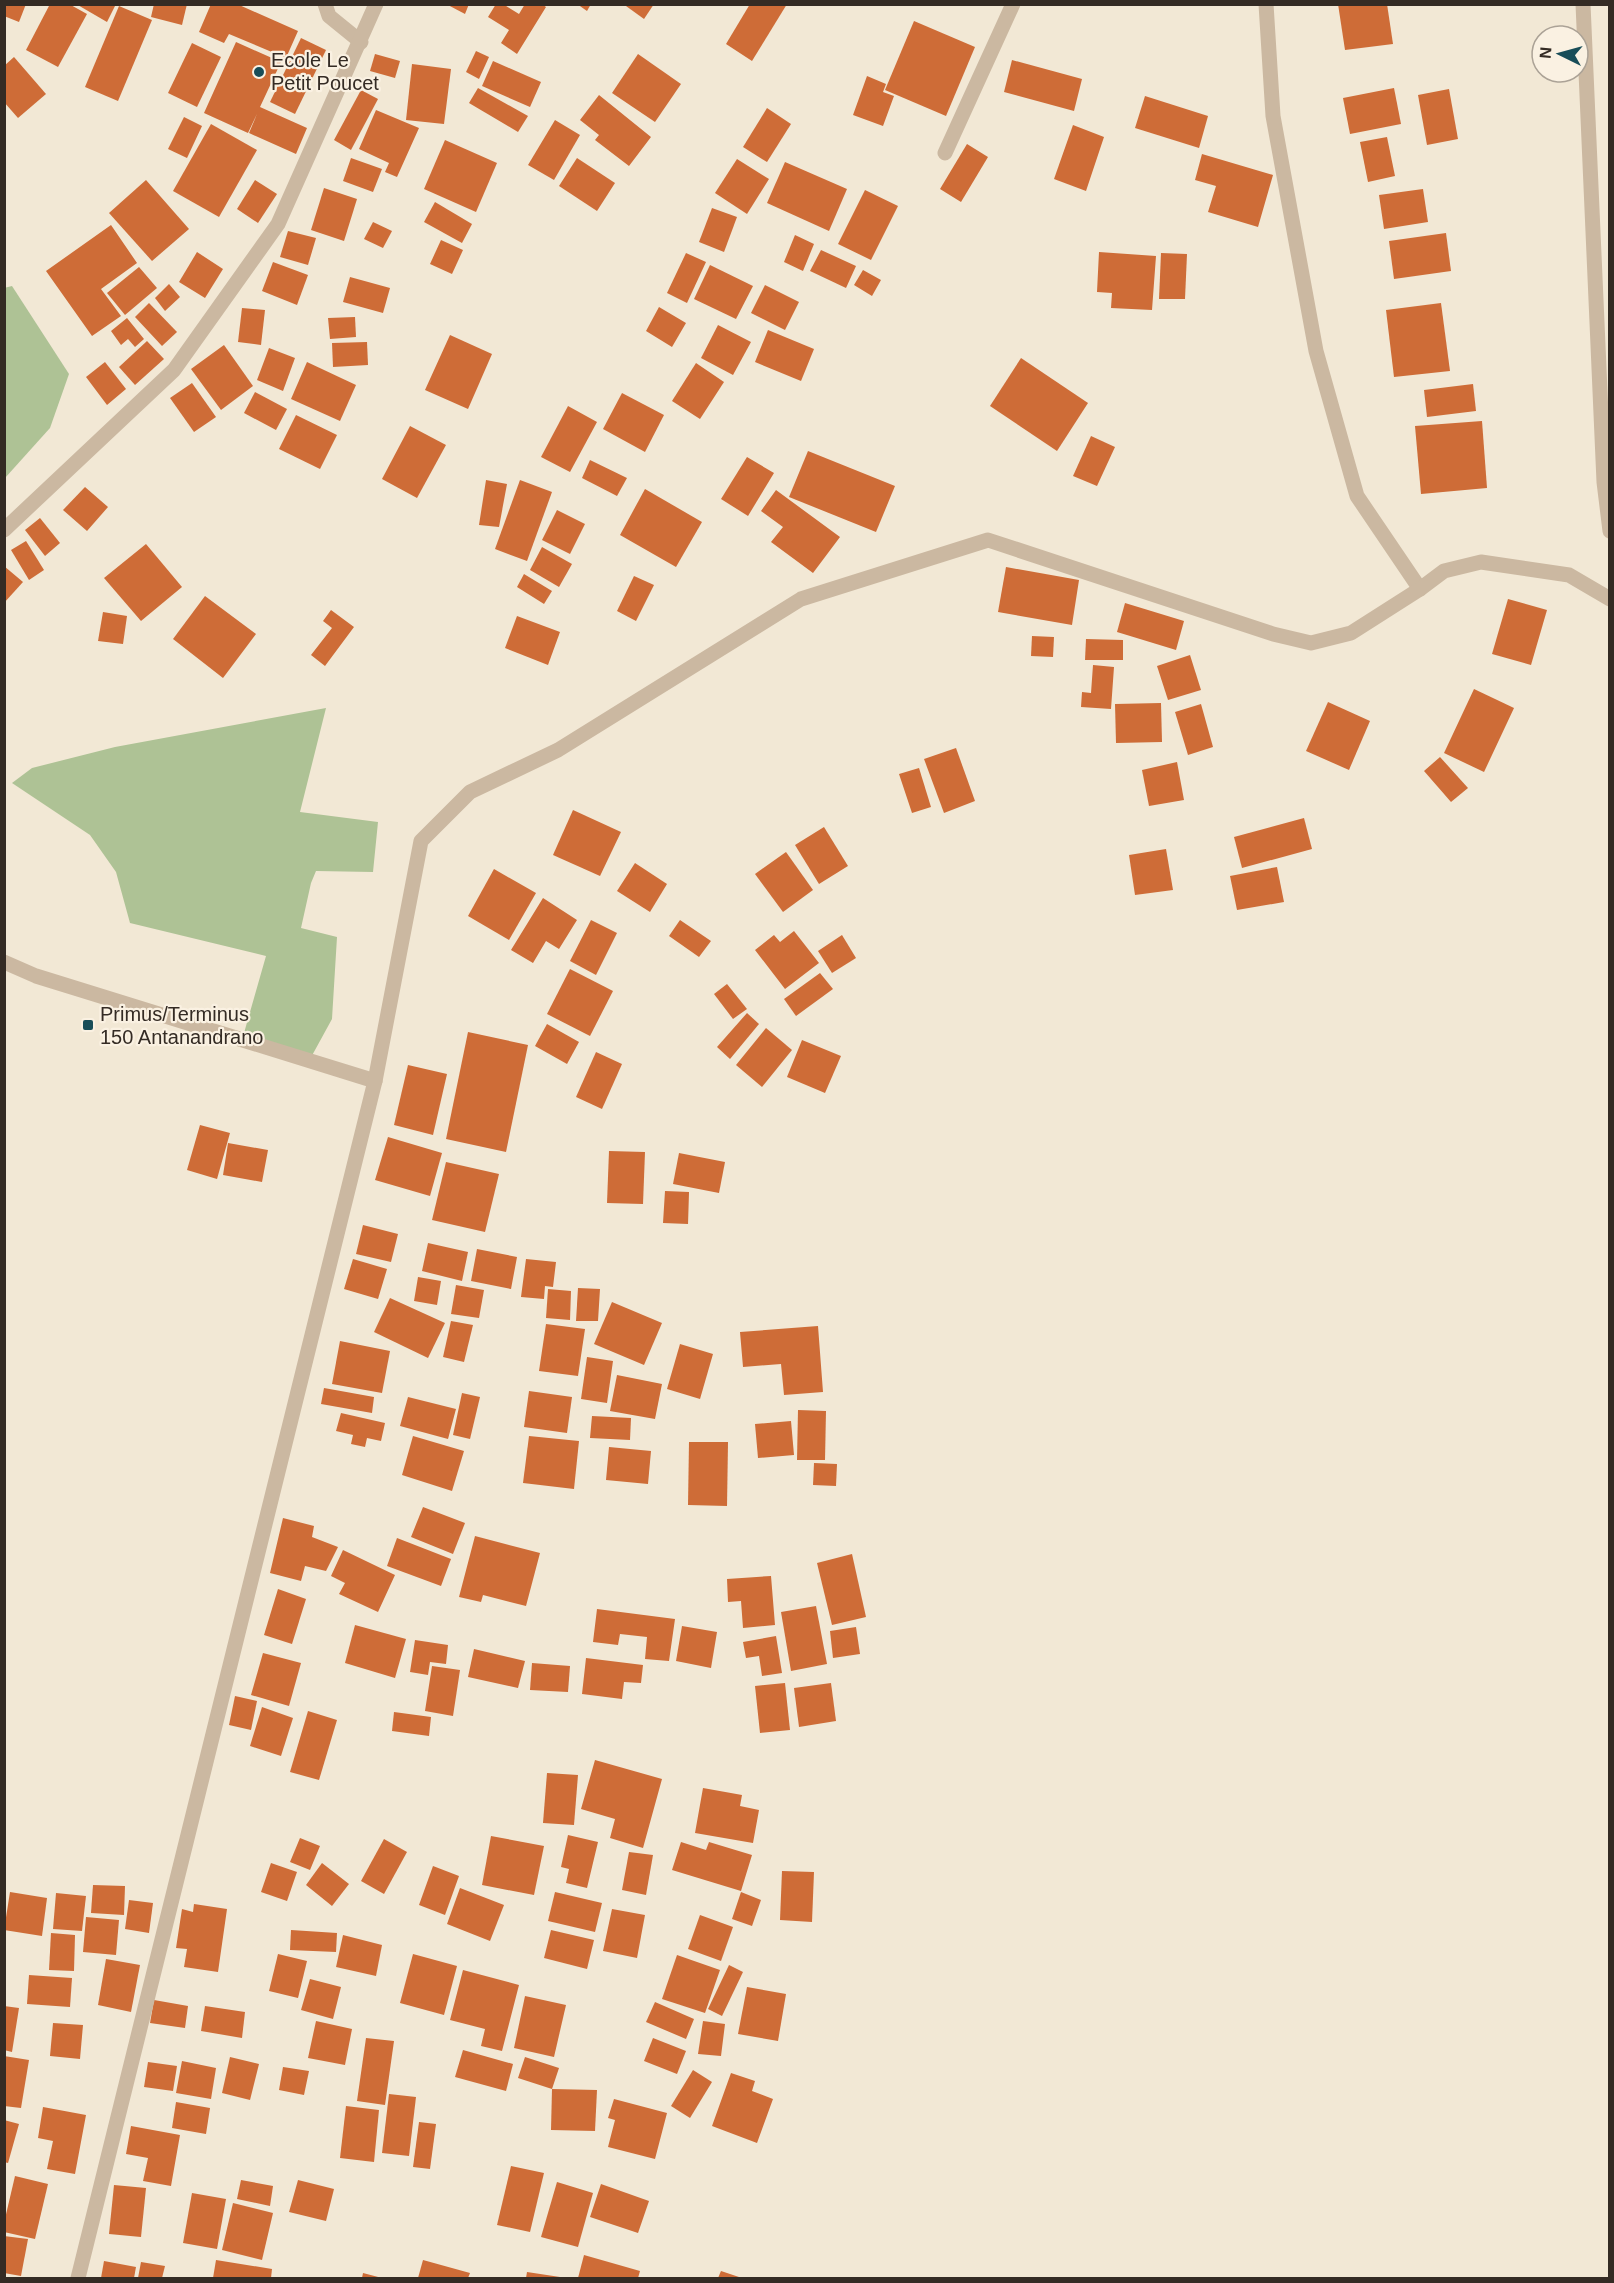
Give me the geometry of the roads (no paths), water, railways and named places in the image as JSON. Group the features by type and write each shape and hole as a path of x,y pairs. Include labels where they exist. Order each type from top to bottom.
{"street":[{"path":"325,4 329,16 361,42"},
{"path":"4,530 174,370 278,224 376,4"},
{"path":"945,153 1013,4"},
{"path":"1266,4 1273,116 1316,351 1357,496 1420,589"},
{"path":"1583,4 1604,482 1610,531"},
{"path":"78,2278 375,1081 421,841 470,792 558,750 801,599 988,540 1273,634 1311,643 1351,633 1444,571 1481,562 1569,575 1610,599"},
{"path":"4,962 36,976 375,1081"}],"place":[{"name":"Ecole Le Petit Poucet","path":"259,72"},
{"name":"Primus/Terminus 150 Antanandrano","path":"88,1025"}]}
